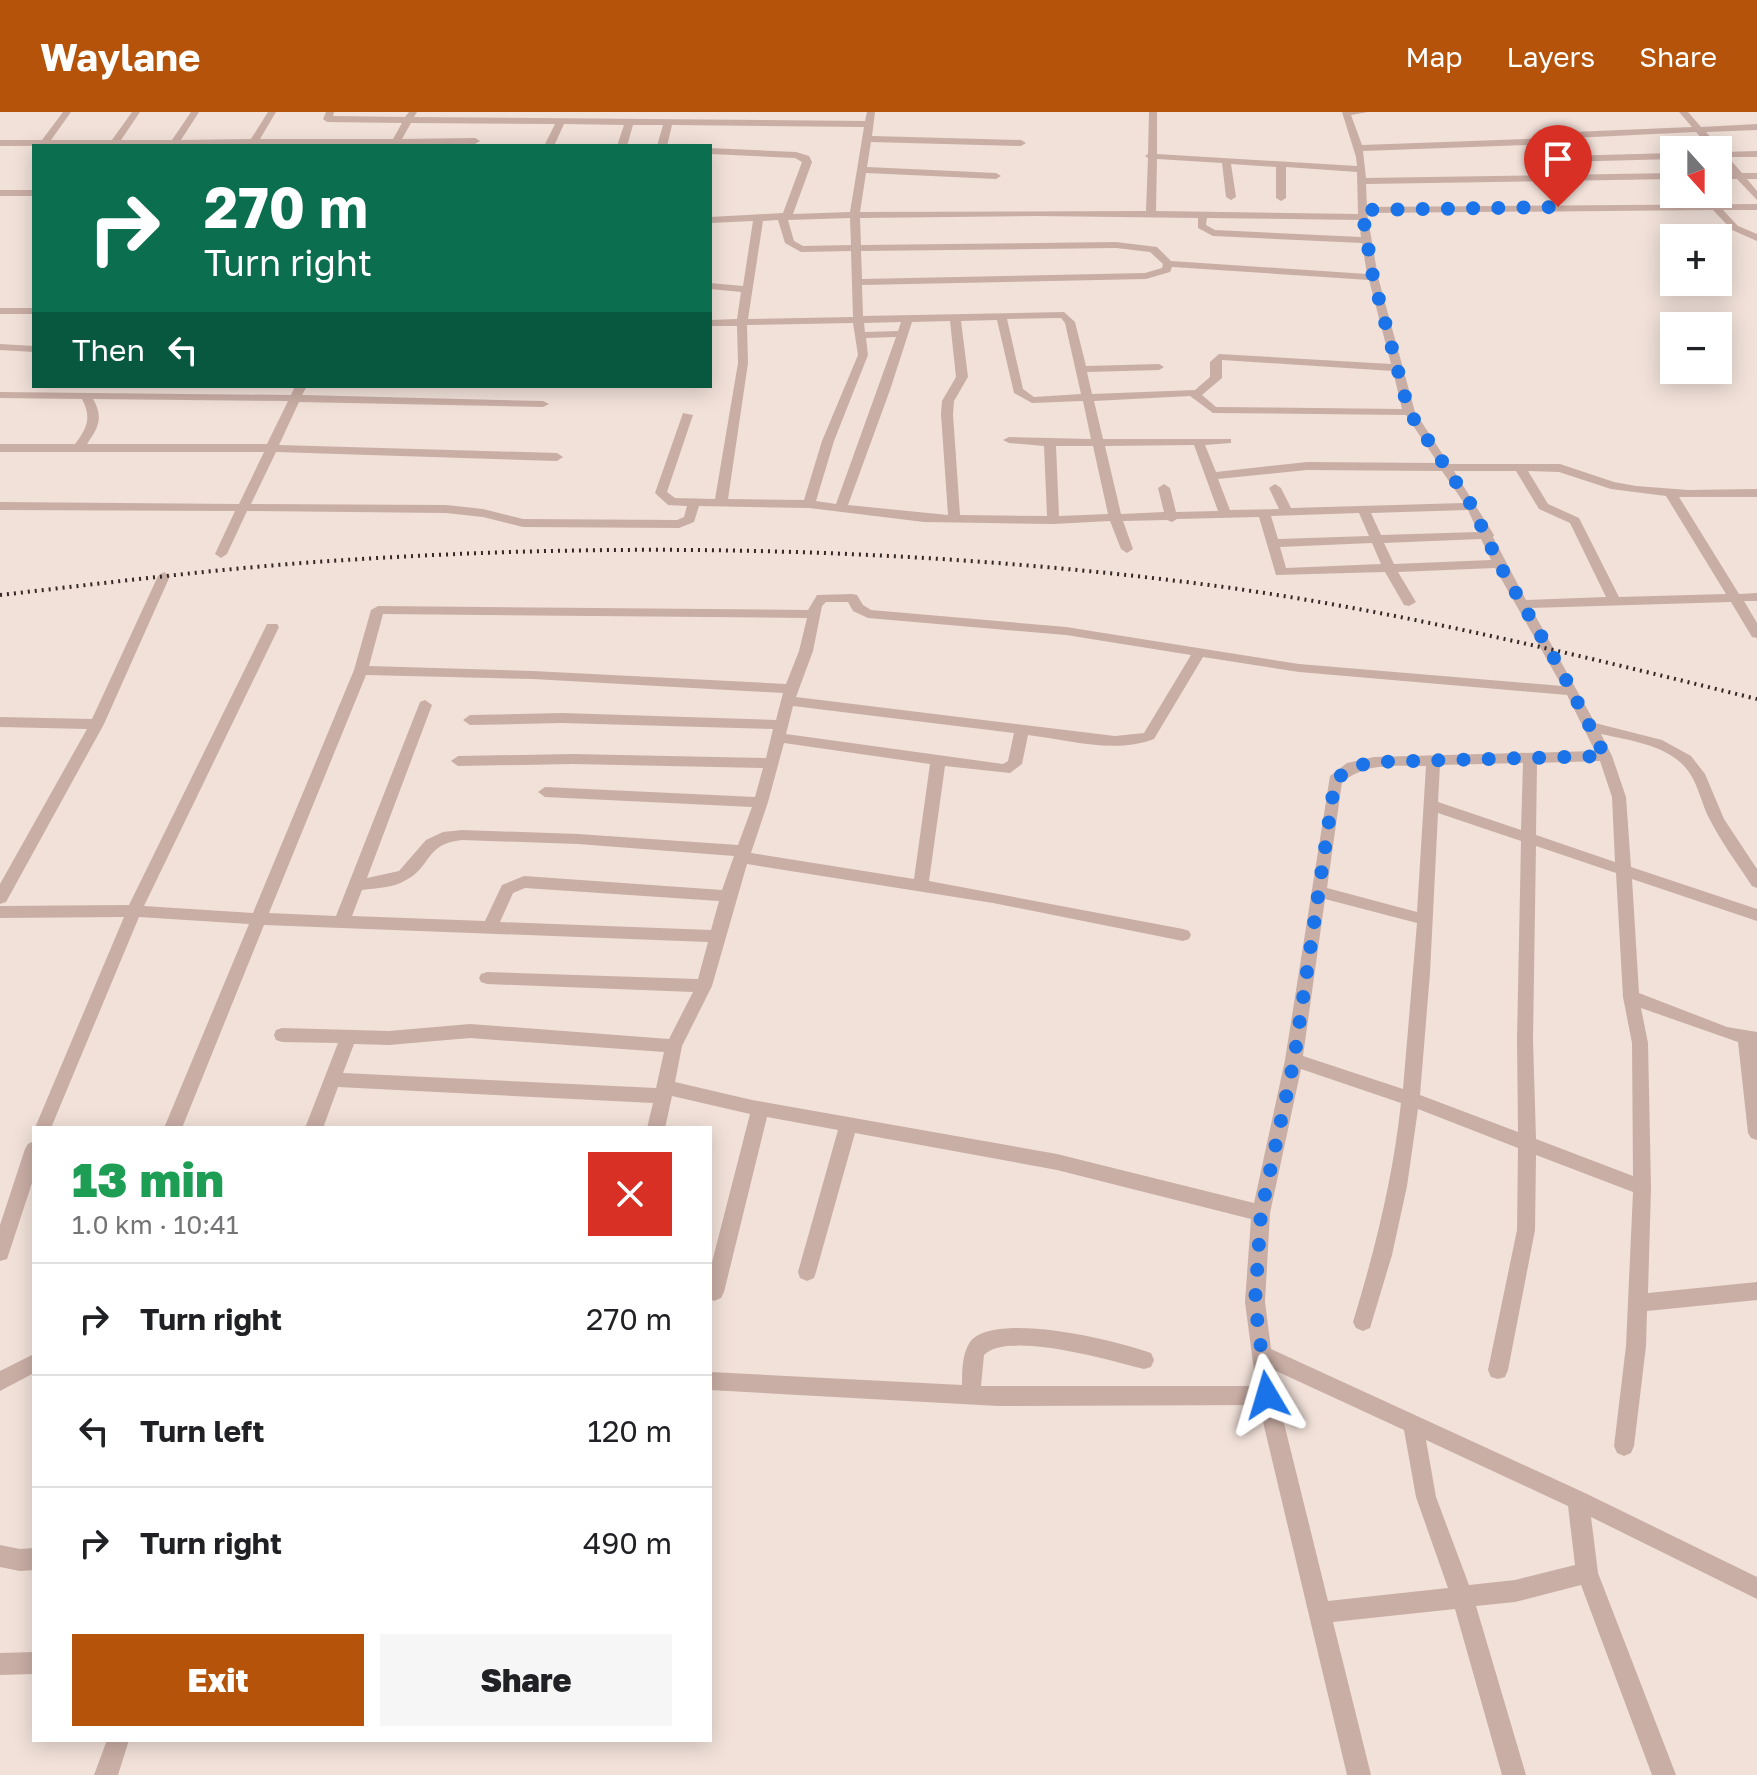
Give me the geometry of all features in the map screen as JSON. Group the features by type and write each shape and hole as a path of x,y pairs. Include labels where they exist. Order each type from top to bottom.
{"street":[{"path":"46,141 67,112"},
{"path":"115,142 136,112"},
{"path":"176,141 195,112"},
{"path":"254,141 272,112"},
{"path":"330,112 327,119 497,116 560,123 668,124 686,121 869,124"},
{"path":"809,504 828,441 861,366 855,214 871,112"},
{"path":"1151,214 1153,112"},
{"path":"1364,112 1346,112 1358,148 1362,213 1373,277 1409,412 1488,535 1499,564 1605,756 1619,797 1621,871 1631,997 1640,1043 1642,1188 1636,1346 1624,1446"},
{"path":"1683,112 1702,136"},
{"path":"395,144 411,116"},
{"path":"0,143 254,141 474,144 497,116"},
{"path":"550,144 560,123"},
{"path":"623,144 629,124"},
{"path":"663,144 668,124"},
{"path":"1358,148 1555,141 1572,135 1757,127"},
{"path":"868,139 1021,143"},
{"path":"712,151 806,158 785,216 790,243 795,248 857,250 1116,245 1153,249 1168,264 1373,277"},
{"path":"1732,153 1757,154"},
{"path":"1150,156 1281,165 1361,175 1463,178 1660,176"},
{"path":"1563,159 1660,156"},
{"path":"1226,162 1231,197"},
{"path":"1281,165 1281,198"},
{"path":"1732,168 1757,197"},
{"path":"864,170 996,176"},
{"path":"1732,176 1757,176"},
{"path":"1463,178 1481,208"},
{"path":"0,193 32,193"},
{"path":"712,220 855,214 1362,213 1481,208 1660,207"},
{"path":"1732,207 1757,207"},
{"path":"1716,208 1735,228 1756,237"},
{"path":"1203,214 1201,226 1213,233 1367,240"},
{"path":"721,502 743,363 742,321 759,217"},
{"path":"857,282 1146,276 1166,270 1168,264"},
{"path":"712,286 747,290"},
{"path":"0,311 32,311"},
{"path":"712,323 1064,315 1070,322 1116,520 1127,549"},
{"path":"1001,316 1018,391 1022,396 1045,401 1197,394 1216,378 1215,362 1219,357 1398,368"},
{"path":"954,518 947,414 948,401 962,377 955,318"},
{"path":"841,507 881,406 907,319"},
{"path":"860,335 903,334"},
{"path":"0,347 32,349"},
{"path":"1082,369 1159,367"},
{"path":"221,554 300,388"},
{"path":"1197,394 1207,408 1213,410 1409,412"},
{"path":"0,395 543,404"},
{"path":"79,448 95,422 94,409 86,397"},
{"path":"687,415 661,493 666,500 809,504 954,518 1053,520 1472,506"},
{"path":"1009,440 1050,443 1227,441"},
{"path":"1198,441 1226,515"},
{"path":"1050,443 1053,520"},
{"path":"0,448 269,448 557,457"},
{"path":"1210,476 1307,466 1560,468 1595,482 1671,494 1757,493"},
{"path":"1520,468 1543,506 1575,521 1615,603"},
{"path":"1164,488 1172,518"},
{"path":"1275,488 1287,512"},
{"path":"1671,494 1757,634"},
{"path":"0,506 435,509 467,510 523,523 679,524 690,519 694,503"},
{"path":"1364,510 1389,568 1409,602"},
{"path":"1264,513 1281,572 1499,564"},
{"path":"1275,543 1488,535"},
{"path":"0,898 97,724 164,576"},
{"path":"1523,604 1757,597"},
{"path":"656,1126 674,1046 704,986 728,896 761,802 790,695 806,651 813,614 822,598 852,598 858,608 868,614 1066,631 1299,668 1570,691"},
{"path":"174,1126 361,670 378,610 813,614"},
{"path":"43,1126 134,911 272,627"},
{"path":"361,670 549,676 790,695 1115,741 1149,736 1199,653"},
{"path":"342,922 425,705"},
{"path":"470,720 562,718 781,732 996,769 1011,768 1015,764 1022,729"},
{"path":"0,722 97,724"},
{"path":"1589,726 1660,746 1678,753 1694,766 1705,782 1716,818 1757,882"},
{"path":"1359,1775 1267,1395 1255,1302 1261,1213 1294,1060 1335,780 1352,767 1374,762 1605,756"},
{"path":"458,761 586,759 770,763"},
{"path":"1498,1370 1526,1230 1528,1199 1530,759"},
{"path":"921,886 938,761"},
{"path":"1363,1322 1385,1252 1411,1099 1433,761"},
{"path":"545,792 761,802"},
{"path":"1430,805 1757,915"},
{"path":"357,885 389,881 404,875 431,844 443,837 578,839 742,854 1183,935"},
{"path":"490,927 507,889 524,882 728,896"},
{"path":"1319,892 1423,919"},
{"path":"0,912 134,911 258,919 719,936"},
{"path":"487,978 704,986"},
{"path":"1631,997 1751,1039 1757,1133"},
{"path":"282,1035 348,1038 470,1031 674,1046"},
{"path":"315,1126 348,1038"},
{"path":"1294,1060 1411,1099 1642,1188"},
{"path":"332,1080 665,1091 1057,1162 1261,1213"},
{"path":"714,1292 760,1108"},
{"path":"807,1272 849,1124"},
{"path":"0,1253 32,1155"},
{"path":"1637,1303 1757,1291"},
{"path":"971,1394 976,1348 998,1336 1063,1341 1144,1360"},
{"path":"1262,1355 1578,1500 1757,1588"},
{"path":"0,1382 32,1364"},
{"path":"712,1381 971,1394 1267,1395"},
{"path":"1413,1425 1426,1497 1463,1598 1514,1775"},
{"path":"1578,1500 1587,1573 1664,1775"},
{"path":"0,1556 32,1559"},
{"path":"1320,1613 1515,1591 1587,1573"},
{"path":"0,1664 32,1663"},
{"path":"106,1775 117,1742"}],"railway":[{"path":"0,595 259,567 454,554 672,550 891,556 1109,573 1285,596 1488,635 1757,699"}],"route":[{"path":"1267,1395 1255,1302 1261,1213 1294,1060 1335,780 1352,767 1374,762 1605,756 1561,670 1499,564 1472,506 1409,412 1373,277 1362,210 1558,207"}]}
